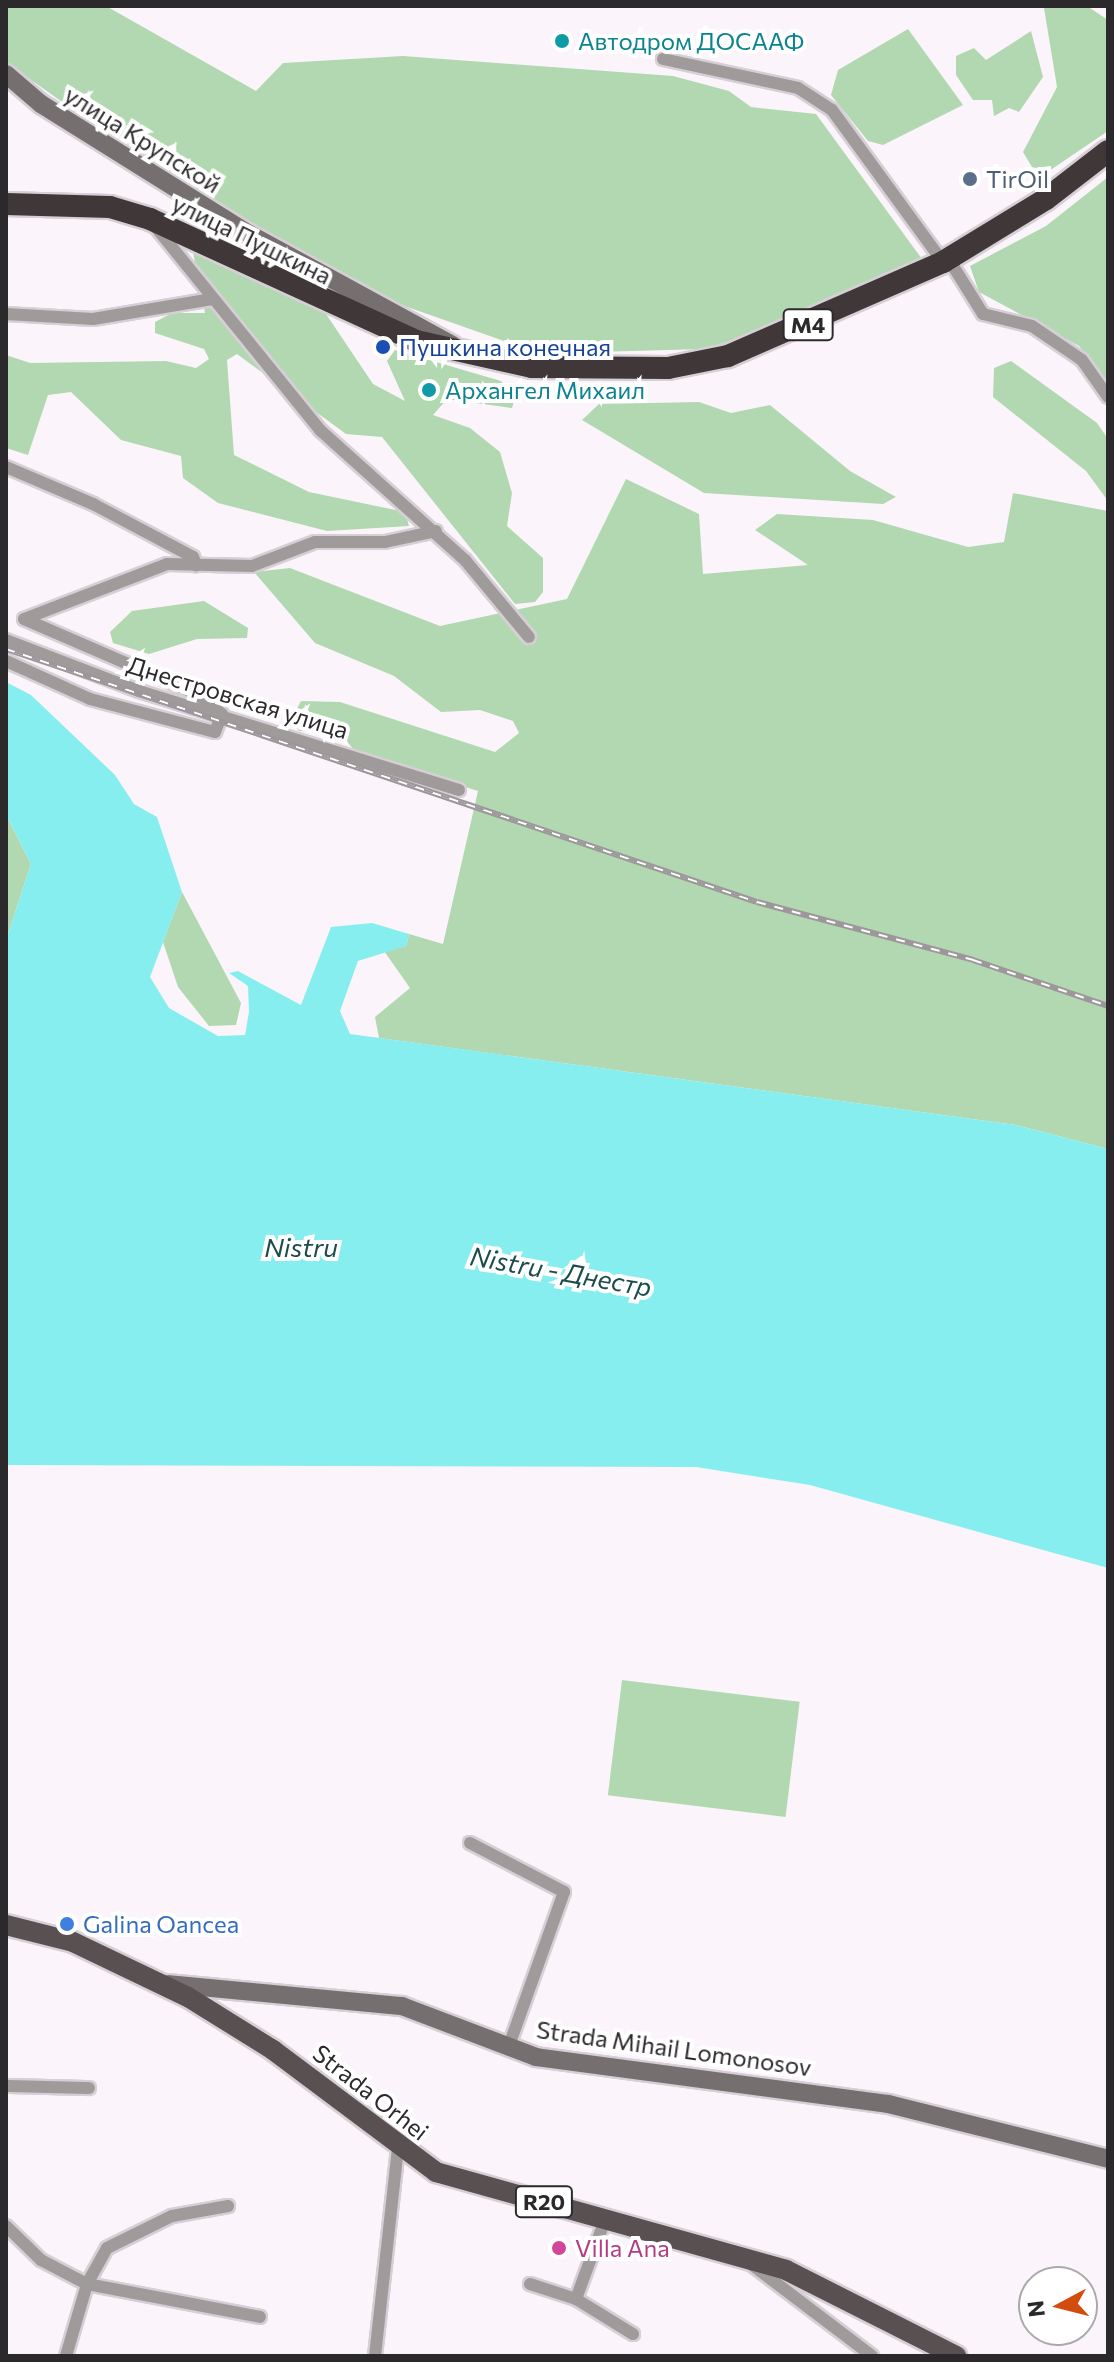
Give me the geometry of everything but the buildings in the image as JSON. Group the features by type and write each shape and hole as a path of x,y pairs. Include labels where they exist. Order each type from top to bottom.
{"highway":[{"name":"M4","path":"470,353 581,371 668,368 743,350 946,260 1035,207 1108,151"},
{"name":"улица Пушкина","path":"6,204 110,207 150,219 390,333 470,353"}],"main road":[{"name":"улица Крупской","path":"6,74 41,104 249,234 470,353"},
{"name":"Strada Mihail Lomonosov","path":"6,1925 73,1942 166,1984 402,2006 508,2048 765,2092 888,2104 1108,2159"},
{"name":"Strada Orhei","path":"166,1984 273,2050 398,2149 466,2184 606,2217 740,2254 840,2294 956,2356"}],"street":[{"path":"663,59 798,88 832,110 983,314 1032,326 1082,360 1108,397"},
{"path":"150,219 320,430 436,531 529,637"},
{"path":"6,314 93,319 212,299"},
{"path":"6,467 93,504 193,557 196,565"},
{"path":"6,661 90,699 215,732 222,714 152,670 24,619 167,564 252,566 315,542 385,542 436,531"},
{"name":"Днестровская улица","path":"6,640 139,691 222,714 459,790"},
{"path":"470,1843 564,1892 508,2048"},
{"path":"6,2086 89,2088"},
{"path":"375,2356 398,2149"},
{"path":"66,2356 87,2284 107,2248 134,2231 228,2206"},
{"path":"576,2299 606,2217"},
{"path":"6,2226 41,2260 87,2284 260,2317"},
{"name":"Strada Orhei","path":"740,2254 872,2356"},
{"path":"530,2284 576,2299 633,2334"}],"green space":[{"path":"6,6 106,6 256,91 283,63 403,56 673,76 729,91 751,107 816,114 922,259 798,320 704,349 560,353 507,342 356,289 114,139 6,62"},
{"path":"1087,6 1108,20 1108,131 1049,171 1032,167 1023,152 1057,87 1044,8"},
{"path":"908,29 963,105 883,145 868,141 831,95 838,70"},
{"path":"1031,31 1043,77 1019,112 1009,108 994,116 992,100 973,100 956,75 956,56 974,48 986,60"},
{"path":"1108,177 1108,385 1079,346 979,292 970,266 1046,226"},
{"path":"193,252 324,311 373,384 405,401 387,361 395,350 501,381 515,398 512,408 447,399 433,415 470,428 500,452 512,493 507,526 543,558 543,592 535,602 515,604 382,437 346,434 237,354 227,360 234,455 309,492 405,512 409,526 327,531 218,503 183,478 181,456 121,440 71,392 48,395 28,455 6,448 6,355 30,363 166,361 196,368 209,359 204,349 155,333 155,322 172,313 205,313"},
{"path":"1011,361 1097,423 1108,439 1108,501 1086,471 993,397 994,368"},
{"path":"699,402 731,413 770,405 850,471 896,497 883,504 704,493 582,420 599,404"},
{"path":"626,479 699,514 703,574 808,565 755,530 777,514 873,520 968,547 1004,542 1013,493 1108,511 1108,1149 1016,1125 379,1038 375,1017 410,988 384,951 406,946 409,934 443,944 478,791 356,753 340,732 299,731 291,720 301,701 340,702 495,752 519,733 513,721 480,710 441,712 394,676 315,643 254,572 290,568 440,626 567,599"},
{"path":"204,601 248,628 247,638 197,639 149,654 113,643 110,632 132,611"},
{"path":"6,815 31,864 6,940"},
{"path":"182,892 241,1003 236,1025 209,1026 178,987 163,942"},
{"path":"622,1680 800,1702 786,1817 608,1795"}],"water":[{"name":"Nistru","path":"6,682 31,695 115,775 134,804 157,817 182,892 150,977 169,1008 218,1036 245,1035 249,1012 248,986 229,973 238,971 301,1005 331,927 372,923 409,934 406,946 358,961 340,1011 350,1034 1016,1125 1108,1149 1108,1568 810,1485 696,1467 6,1465 6,940 31,864 6,815"}],"railway":[{"path":"6,649 757,902 973,960 1108,1006"}],"place":[{"name":"Автодром ДОСААФ","path":"562,41"},
{"name":"TirOil","path":"970,179"},
{"name":"Пушкина конечная","path":"383,347"},
{"name":"Архангел Михаил","path":"429,390"},
{"name":"Galina Oancea","path":"67,1924"},
{"name":"Villa Ana","path":"559,2248"}],"water label":[{"name":"Nistru - Днестр","path":"561,1271"}]}
